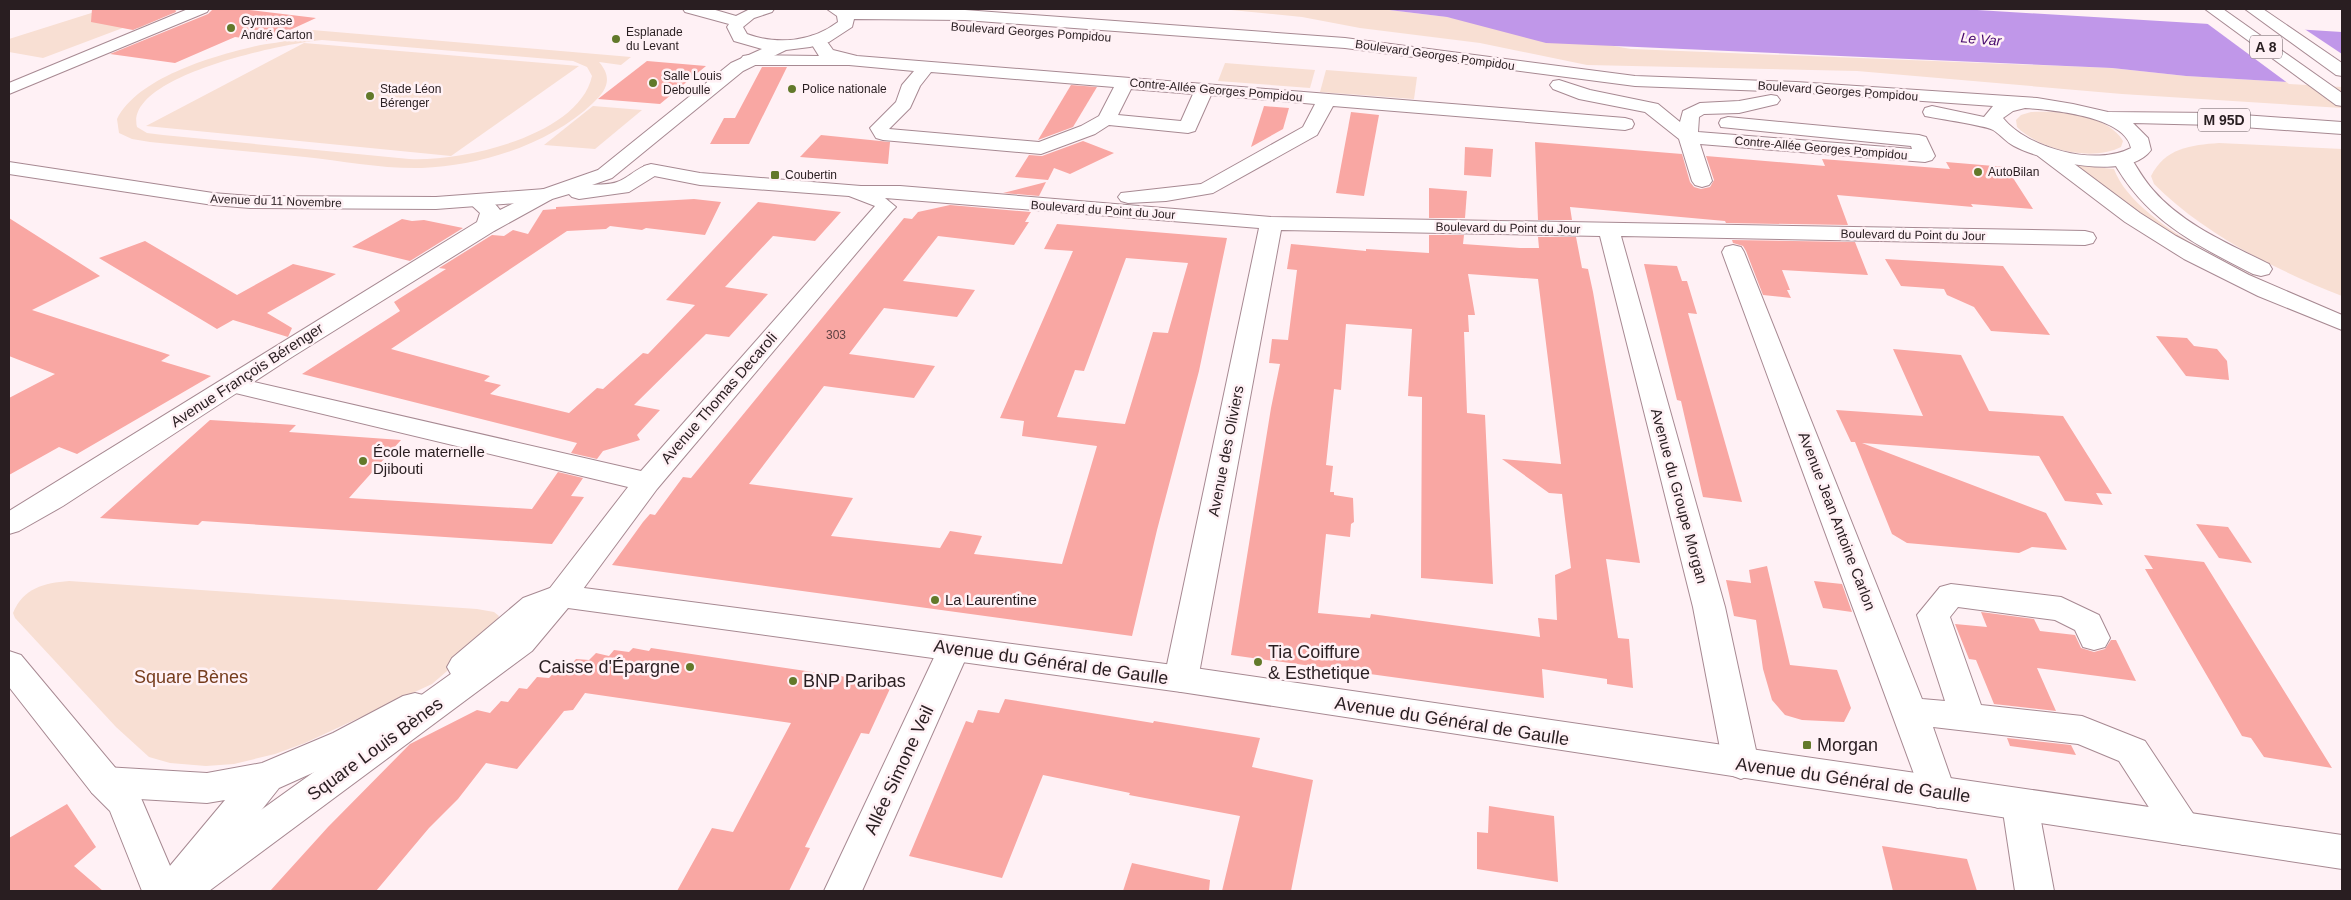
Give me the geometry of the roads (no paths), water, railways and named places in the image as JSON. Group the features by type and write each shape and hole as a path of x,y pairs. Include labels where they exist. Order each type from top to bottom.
{"main road":[{"path":"9,89 201,9"},
{"path":"691,9 719,14 738,22"},
{"path":"766,9 745,17 738,22 736,32 747,40 785,44 817,40 840,18"},
{"name":"A 8","path":"2213,9 2342,101"},
{"name":"A 8","path":"2252,9 2342,71"},
{"name":"Boulevard Georges Pompidou","path":"840,18 964,15 1335,42 1635,81 1796,87 2025,103 2061,106 2106,117"},
{"name":"Boulevard Georges Pompidou","path":"840,18 880,25 935,25 1313,52 1391,60 1636,95 1771,100 1939,112 1996,125"},
{"path":"743,64 747,40"},
{"name":"Contre-Allée Georges Pompidou","path":"817,40 824,52 833,57 856,61 1205,88 1625,124"},
{"path":"610,182 654,137 743,64 785,44"},
{"path":"743,64 856,61"},
{"path":"927,66 911,84 904,104 880,128 883,134 1041,148 1088,130 1106,119 1148,116 1188,127 1205,88"},
{"path":"1106,119 1126,82"},
{"path":"1560,85 1585,95 1651,108 1688,137"},
{"path":"2319,85 2342,105"},
{"path":"1030,204 1050,195 1105,199 1166,195 1206,189 1310,131 1324,107 1324,99"},
{"path":"1702,181 1688,137 1690,115 1700,109 1739,107 1771,100"},
{"path":"2025,103 2006,106 1996,112 1993,118 1996,125 2007,136 2045,152 2076,173 2124,211 2181,248 2247,282 2342,323"},
{"path":"2045,152 2091,160 2122,159 2135,155 2155,138 2106,117"},
{"name":"M 95D","path":"2106,117 2215,120 2342,128"},
{"name":"Contre-Allée Georges Pompidou","path":"1688,137 1925,156 1919,141 1728,123"},
{"name":"M 95D","path":"2155,138 2213,134 2342,142"},
{"path":"610,182 634,182 650,170 646,159 654,137"},
{"path":"2122,159 2142,191 2167,214 2197,234 2281,279 2342,306"},
{"name":"Avenue du 11 Novembre","path":"9,168 213,199 403,204 546,195 610,182"},
{"name":"Boulevard du Point du Jour","path":"650,170 700,179 861,192 900,192 1271,222 2084,238"},
{"name":"Boulevard du Point du Jour","path":"861,192 885,207 932,196"},
{"name":"Avenue François Bérenger","path":"9,524 53,499 486,226 546,195"},
{"path":"476,200 490,211 491,215 486,226"},
{"name":"Avenue Thomas Decaroli","path":"561,596 647,482 885,207"},
{"name":"Avenue des Oliviers","path":"1181,679 1271,222"},
{"name":"Avenue du Groupe Morgan","path":"1609,230 1709,607 1741,764"},
{"name":"Avenue Jean Antoine Carlon","path":"1733,252 1932,770 1938,793"},
{"path":"232,385 647,482"},
{"path":"1968,718 1933,615 1951,595 2061,609 2088,623 2094,638"},
{"path":"105,782 206,788 266,777 344,743 417,705 487,649 534,606 561,596"},
{"name":"Avenue du Général de Gaulle","path":"561,596 1181,679 1741,764 2342,852"},
{"name":"Square Louis Bènes","path":"179,891 520,642 561,596"},
{"name":"Allée Simone Veil","path":"843,891 954,649"},
{"path":"9,664 105,782 125,802 161,891"},
{"path":"1910,712 2082,730 2132,751 2183,829"},
{"path":"173,891 266,777"},
{"path":"2020,805 2035,891"}],"water":[{"name":"Le Var","path":"1381,9 1961,9 2342,32 2342,85 2186,76 2112,68 1546,43 1447,17"}],"place":[{"name":"Gymnase André Carton","path":"231,28"},
{"name":"Esplanade du Levant","path":"616,39"},
{"name":"Salle Louis Deboulle","path":"653,83"},
{"name":"Police nationale","path":"792,89"},
{"name":"Stade Léon Bérenger","path":"370,96"},
{"name":"AutoBilan","path":"1978,172"},
{"name":"Coubertin","path":"775,175"},
{"name":"École maternelle Djibouti","path":"363,461"},
{"name":"La Laurentine","path":"935,600"},
{"name":"Tia Coiffure & Esthetique","path":"1258,662"},
{"name":"Caisse d'Épargne","path":"690,667"},
{"name":"BNP Paribas","path":"793,681"},
{"name":"Morgan","path":"1807,745"}],"park label":[{"name":"Square Bènes","path":"191,677"}]}
